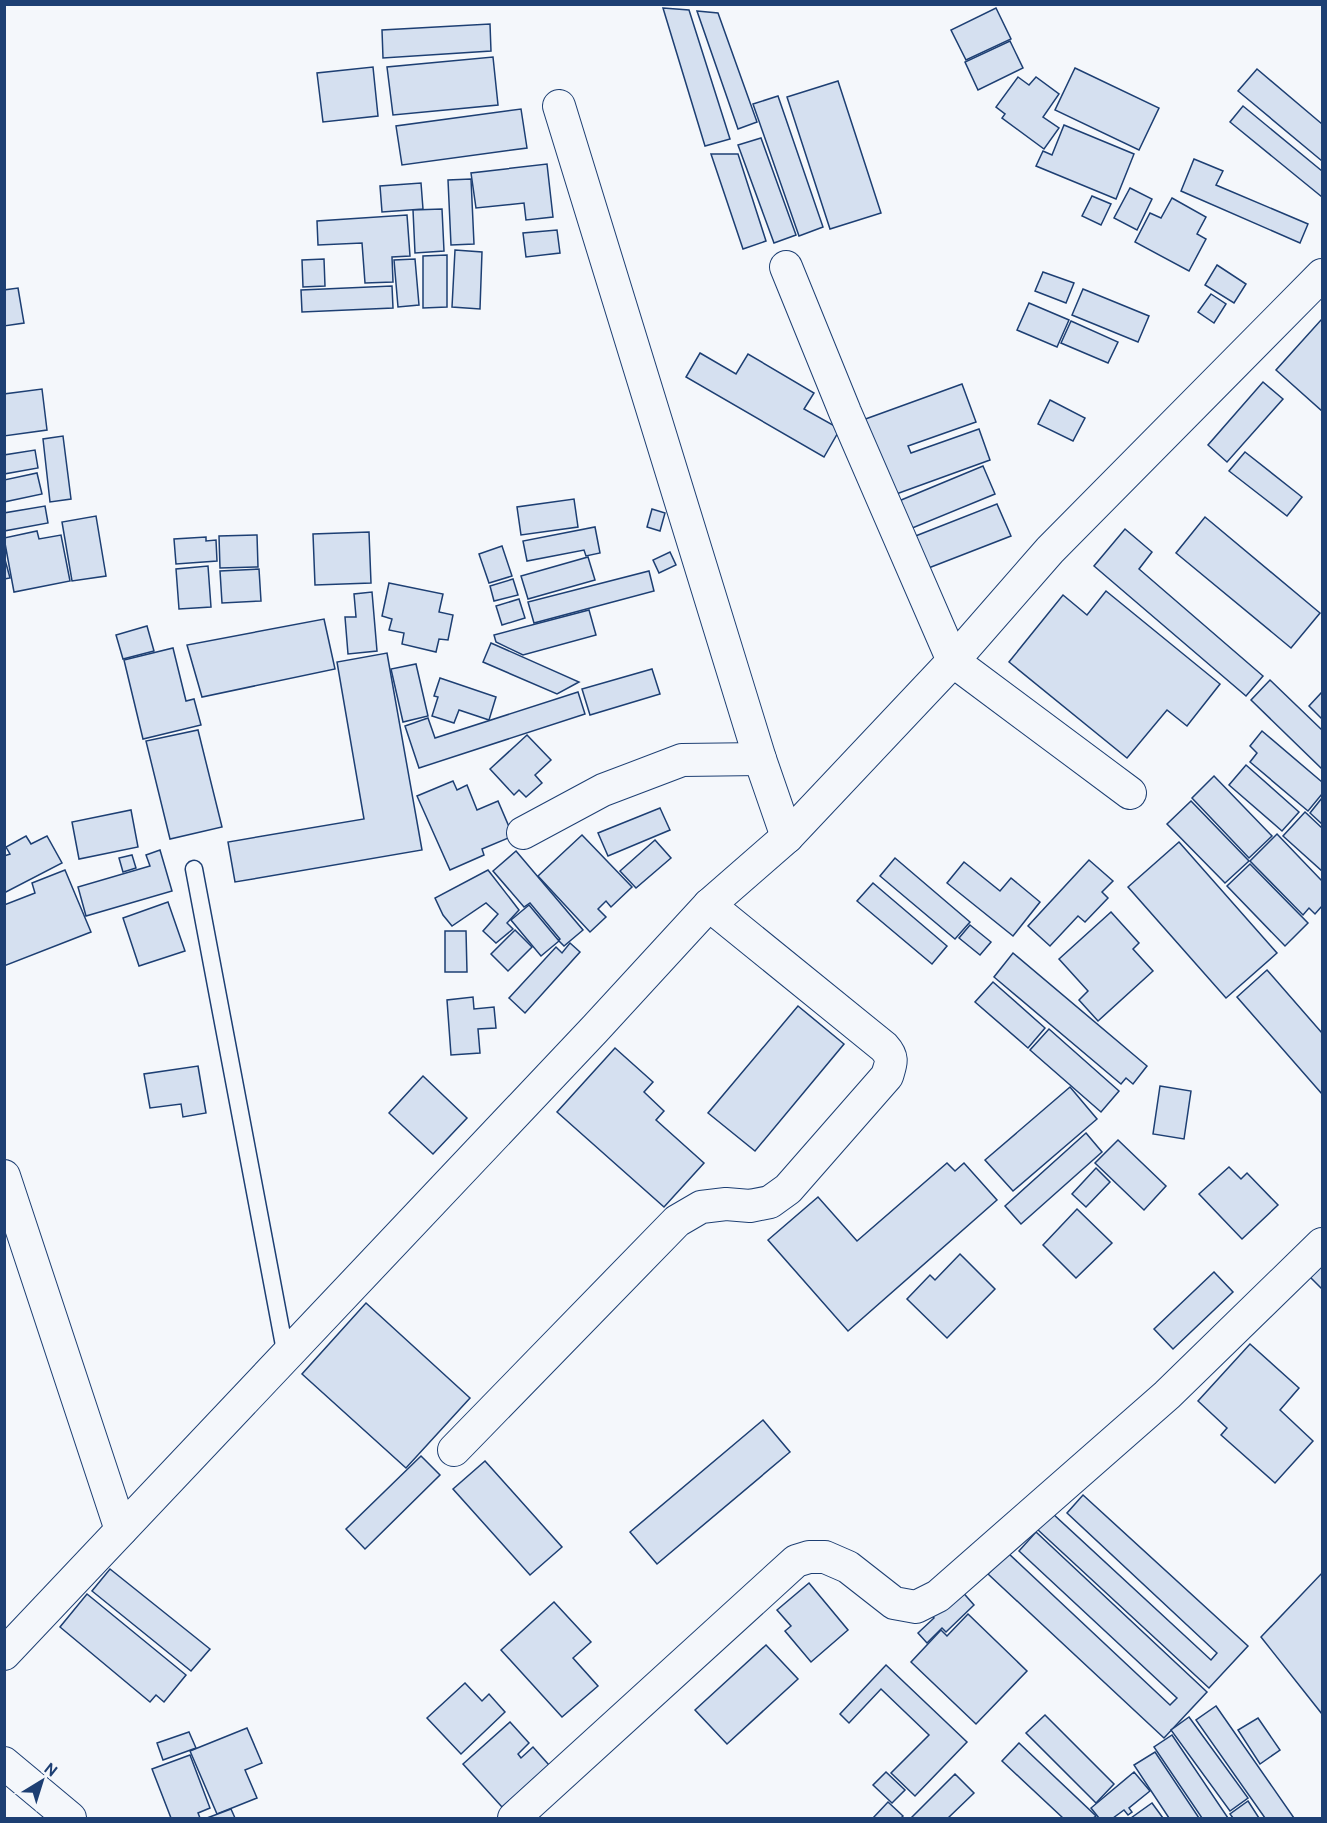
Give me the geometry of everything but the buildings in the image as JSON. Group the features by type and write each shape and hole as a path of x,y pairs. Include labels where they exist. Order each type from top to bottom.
{"street":[{"path":"559,106 760,759 787,837"},
{"path":"786,267 845,412 953,661 1130,794"},
{"path":"4,1654 586,1039 709,905 787,837 953,661 1050,550 1323,275"},
{"path":"523,833 603,790 682,760 760,759"},
{"path":"454,1450 677,1221 701,1208 726,1204 750,1206 770,1202 788,1189 887,1076 891,1063 890,1054 884,1047 709,905"},
{"path":"4,1176 121,1530"},
{"path":"514,1818 796,1561 809,1557 825,1557 848,1567 894,1603 916,1607 938,1596 1167,1395 1323,1244"},
{"path":"4,1763 70,1818"}],"lane":[{"path":"194,869 286,1356"}]}
